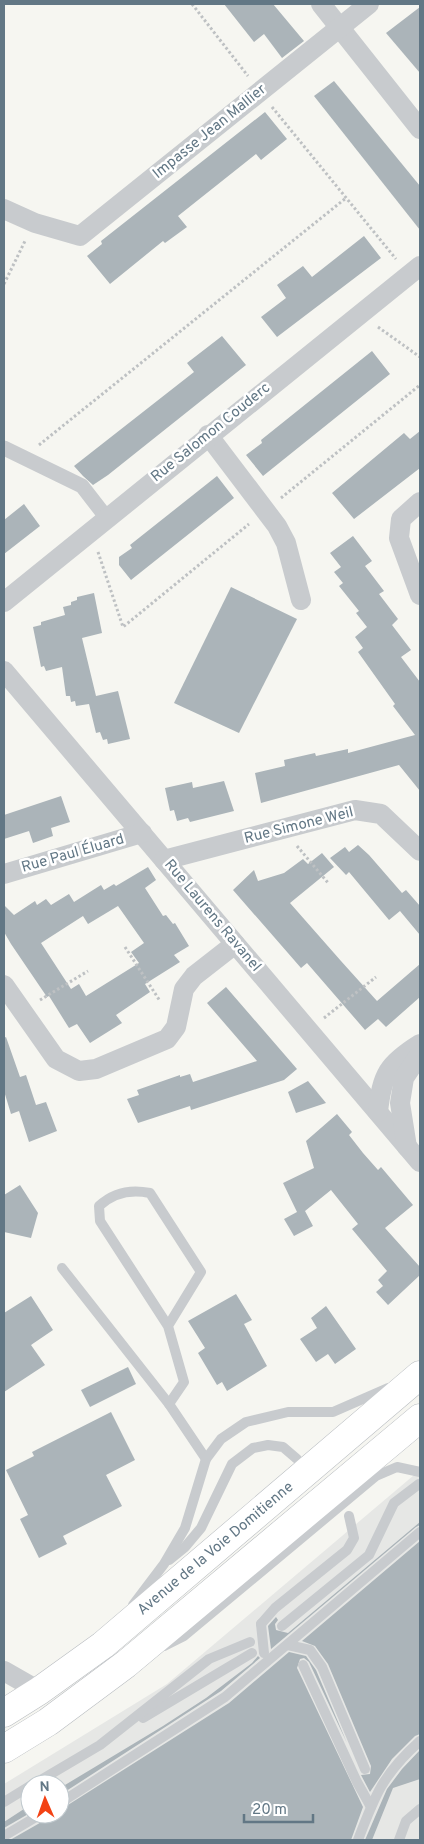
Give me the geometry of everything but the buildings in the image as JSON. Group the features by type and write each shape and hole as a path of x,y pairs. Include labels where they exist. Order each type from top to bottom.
{"main road":[{"name":"Avenue de la Voie Domitienne","path":"4,1713 39,1691 103,1645 420,1374"},
{"name":"Avenue de la Voie Domitienne","path":"4,1749 48,1722 126,1664 420,1418"}],"street":[{"path":"321,4 420,130"},
{"name":"Impasse Jean Mallier","path":"35,223 80,236 368,4"},
{"path":"4,209 35,223"},
{"name":"Rue Salomon Couderc","path":"4,602 98,523 414,270"},
{"path":"208,435 266,510 286,543 301,600"},
{"path":"4,448 82,486 98,523"},
{"path":"420,502 401,519 399,538 420,595"},
{"name":"Rue Laurens Ravanel","path":"4,671 420,1162"},
{"name":"Rue Simone Weil","path":"164,860 355,810 382,814 420,851"},
{"name":"Rue Paul Éluard","path":"4,874 142,834"},
{"path":"4,985 56,1059 79,1071 96,1069 167,1039 176,1027 184,990 194,976 235,944"},
{"path":"378,1112 380,1096 387,1073 397,1059 420,1044"},
{"path":"407,1147 400,1103 404,1078 420,1054"},
{"path":"4,1671 39,1691"}],"lane":[{"path":"168,1326 201,1272 150,1193 137,1190 109,1197 99,1206 100,1221 168,1326 184,1382 169,1404"},
{"path":"62,1268 169,1404 206,1459"},
{"path":"103,1645 164,1564 185,1528 206,1459 221,1439 246,1422 288,1412 333,1412 420,1374"},
{"path":"164,1564 185,1547 201,1528 232,1464 253,1448 268,1445 283,1448 297,1460"},
{"path":"126,1664 184,1636 376,1476 397,1467 415,1470"},
{"path":"288,1627 294,1617 369,1555 394,1503 419,1484"},
{"path":"265,1658 261,1624 275,1608 347,1550 354,1538 349,1516"},
{"path":"70,1797 182,1726 224,1696 265,1658 288,1645 420,1532"},
{"path":"288,1645 310,1650 322,1666 365,1769"},
{"path":"50,1774 100,1744 228,1665 251,1648 209,1659 100,1744"},
{"path":"303,1665 357,1782 371,1807"},
{"path":"358,1840 380,1786 402,1757 420,1741"},
{"path":"4,1802 20,1792"},
{"path":"399,1840 406,1822 420,1810"},
{"path":"4,1836 24,1824"}],"path":[{"path":"192,4 346,198 414,270"},
{"path":"24,457 346,198"},
{"path":"4,284 35,223"},
{"path":"359,314 420,356"},
{"path":"98,523 123,627 420,385"},
{"path":"283,829 329,884"},
{"path":"125,947 176,1027"},
{"path":"22,1011 88,971"},
{"path":"308,1030 376,977"}],"shaded area":[{"path":"420,1470 420,1840 4,1840 4,1784 20,1774 20,1824 70,1824 70,1774 20,1774 167,1684"}]}
